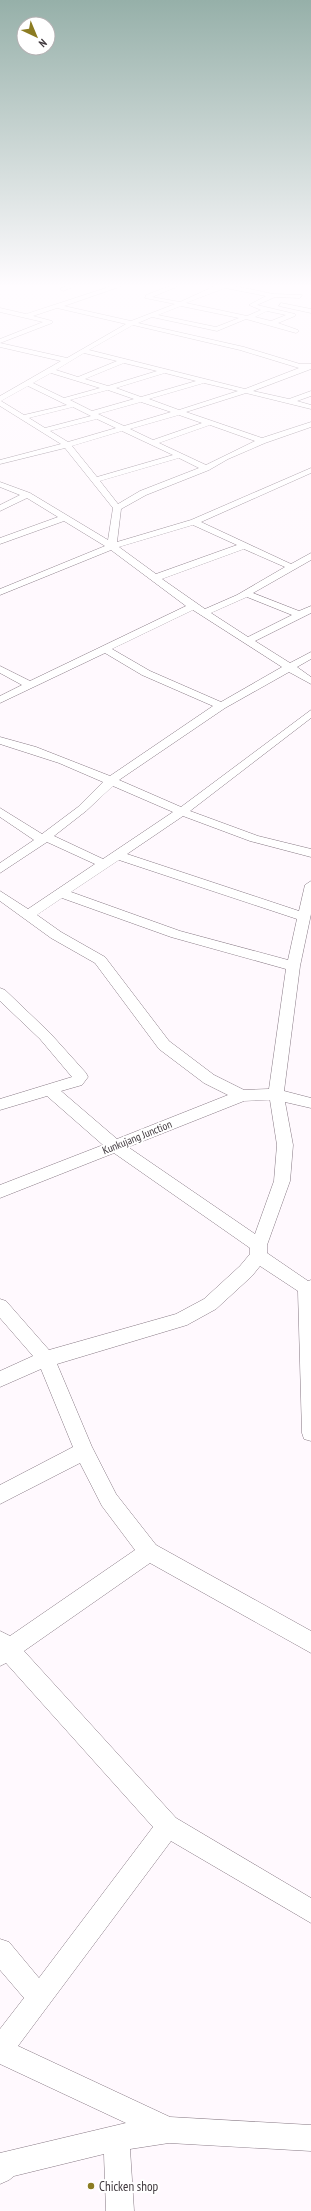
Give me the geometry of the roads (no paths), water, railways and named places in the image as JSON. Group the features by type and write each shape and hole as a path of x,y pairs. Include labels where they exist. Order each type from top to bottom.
{"street":[{"path":"0,400 19,388"},
{"path":"38,388 121,429 206,468"},
{"path":"63,400 108,388"},
{"path":"110,388 262,441"},
{"path":"46,430 180,388"},
{"path":"235,388 311,407"},
{"path":"0,462 67,445 253,388"},
{"path":"289,402 311,393"},
{"path":"0,403 11,413 24,417 67,445 96,480 117,508 112,546"},
{"path":"24,417 74,405"},
{"path":"151,443 210,423"},
{"path":"117,508 142,493 206,468 225,457 262,441 311,424"},
{"path":"96,480 179,456"},
{"path":"0,592 112,546 194,522 311,470"},
{"path":"0,484 27,495 66,517 112,546 204,613 311,681"},
{"path":"0,508 27,495"},
{"path":"0,541 66,517"},
{"path":"194,522 291,567"},
{"path":"155,578 243,546"},
{"path":"204,613 245,593 311,556"},
{"path":"245,593 300,615"},
{"path":"0,700 105,649 156,622 194,606"},
{"path":"248,641 311,609"},
{"path":"105,649 146,673 221,706"},
{"path":"0,869 82,809 112,780 221,706 311,655"},
{"path":"0,669 29,685"},
{"path":"28,915 183,811 248,764 311,712"},
{"path":"0,740 24,746 112,780 183,811 246,836 311,853"},
{"path":"0,812 44,838 104,864"},
{"path":"117,855 307,914"},
{"path":"0,1380 46,1359 181,1320 210,1304 246,1271 258,1250 282,1181 285,1145 276,1094 293,966 307,914 311,885"},
{"path":"61,893 104,911 191,939 293,966"},
{"path":"0,895 56,935 100,960 164,1045 209,1079 242,1096"},
{"path":"0,993 45,1036 81,1077 77,1080 0,1105"},
{"path":"48,1089 115,1146 186,1196 309,1287 311,1433"},
{"name":"Kunkujang Junction","path":"0,1192 242,1096 276,1094 311,1103"},
{"path":"0,1306 46,1359 84,1451 109,1500 149,1552 311,1643"},
{"path":"0,1495 84,1451"},
{"path":"149,1552 2,1649 168,1826 311,1911"},
{"path":"168,1826 0,2050 170,2130"},
{"path":"0,1951 39,1997"},
{"path":"0,2172 6,2164 116,2138 170,2130 311,2138"},
{"path":"116,2138 120,2211"}],"place":[{"name":"Chicken shop","path":"91,2186"}]}
